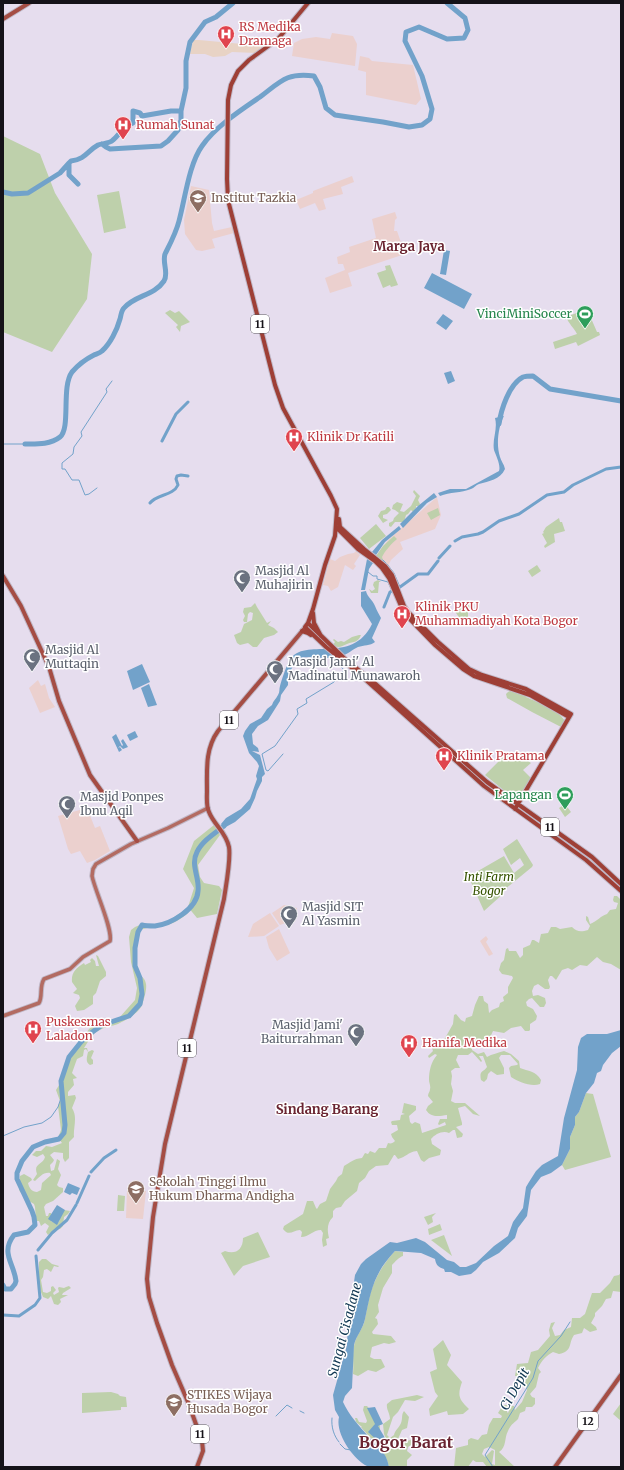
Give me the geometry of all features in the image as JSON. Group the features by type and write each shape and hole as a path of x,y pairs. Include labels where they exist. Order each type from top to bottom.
{"highway":[{"name":"11","path":"308,3 278,39 249,60 238,71 230,89 228,108 228,200 280,402 331,496 337,509 340,526 368,554"},
{"name":"11","path":"307,625 335,536 337,509"},
{"name":"11","path":"336,527 376,560 386,573 412,620 469,668 482,675 526,689 570,716 515,809"},
{"path":"335,536 339,533 344,534"},
{"path":"313,609 314,623 326,646"},
{"path":"307,625 322,638"},
{"path":"307,625 326,646"},
{"path":"302,631 308,633 326,646"},
{"name":"11","path":"326,646 375,683 487,782 592,857 621,884"},
{"name":"11","path":"345,661 484,786 586,860 621,891"}],"main road":[{"path":"3,19 29,3"},
{"path":"3,576 21,606 49,667 59,701 90,775 137,841"},
{"name":"11","path":"197,1467 203,1451 202,1441 198,1426 172,1365 159,1329 149,1297 147,1279 155,1207 165,1144 225,891 229,849 223,833 210,814 208,808 207,766 212,740 218,731 307,625"},
{"path":"3,1016 39,1003 41,999 41,986 44,980 70,970 83,957 110,942 111,938 108,926 93,879 93,869 96,864 137,841 168,828 208,808"},
{"name":"12","path":"555,1467 621,1375"}],"shaded area":[{"path":"332,33 353,36 357,44 355,66 292,56 294,43 302,39 316,37 330,39"},
{"name":"RS Medika Dramaga","path":"193,40 264,46 258,53 232,52 225,56 213,57 205,54 190,54"},
{"path":"360,56 369,58 372,61 413,65 421,99 416,105 366,95 366,72 358,70"},
{"path":"352,176 354,182 341,187 343,194 323,199 326,209 319,211 315,203 300,209 296,200 313,193 313,191"},
{"name":"Institut Tazkia","path":"191,186 209,190 214,231 232,227 234,233 212,239 215,248 202,251 196,250 185,234 184,220"},
{"path":"395,212 397,218 395,220 394,231 397,231 405,254 348,273 352,286 330,293 325,278 345,270 343,264 338,264 337,257 350,252 349,247 376,238 372,219"},
{"path":"437,497 441,515 435,529 400,542 403,549 391,560 388,566 376,556 388,540"},
{"path":"356,551 360,555 354,564 356,566 353,570 345,565 338,587 331,591 328,586 323,585 330,559 335,561 340,557"},
{"path":"38,680 41,686 45,684 49,698 55,707 40,713 29,688"},
{"path":"87,808 95,828 100,826 110,851 87,863 80,851 71,854 68,849 58,816"},
{"path":"284,905 297,908 295,922 288,922 280,925 272,913"},
{"path":"270,913 279,926 264,936 248,937 253,924"},
{"path":"279,929 290,953 277,961 269,948 266,937"},
{"path":"486,936 488,939 486,942 493,954 489,956 480,941"},
{"name":"Sekolah Tinggi Ilmu Hukum Dharma Andigha","path":"127,1189 146,1191 143,1219 126,1218"}],"green space":[{"path":"3,136 40,154 55,193 92,254 87,299 52,352 3,332"},
{"path":"119,191 126,228 104,233 97,195"},
{"path":"194,196 206,197 205,203 194,202"},
{"path":"390,265 398,285 391,287 390,285 383,288 377,273 386,270 385,266"},
{"name":"VinciMiniSoccer","path":"587,309 597,332 599,332 600,335 578,346 576,342 555,349 553,342 577,334 566,317"},
{"path":"170,310 175,313 179,311 190,322 181,326 180,332 176,327 178,325 165,313"},
{"path":"414,490 420,496 418,500 420,504 419,506 416,506 413,512 411,510 406,515 404,522 395,522 391,527 389,526 389,523 393,521 399,513 392,509 393,505 397,502 403,504 400,511 404,512 411,506 416,496 413,492"},
{"path":"387,507 391,510 387,514 383,515 383,518 388,520 383,523 378,516 381,511 385,510"},
{"path":"438,508 440,515 431,520 427,513"},
{"path":"559,518 565,531 554,534 555,542 545,548 544,546 547,543 542,534 544,533 543,532 546,527"},
{"path":"376,524 386,536 369,549 360,538"},
{"path":"394,536 397,539 385,552 382,557 382,561 376,556 383,546"},
{"path":"537,565 541,571 532,577 528,571"},
{"path":"378,580 381,582 379,582 378,593 371,593 369,589 372,591 375,589 373,585 374,582"},
{"path":"255,603 267,623 271,621 268,625 278,632 264,638 257,647 253,647 248,643 240,645 237,643 234,635 241,632 244,624 252,620 253,613 250,612 248,614 247,622 244,622 243,620 245,616 243,612 244,608 251,607"},
{"path":"462,604 464,606 469,604 472,611 468,612 468,621 463,623 454,610"},
{"path":"361,635 356,641 340,647 333,645 335,642 333,640 334,639 338,642 344,642"},
{"path":"512,690 525,694 526,697 547,706 562,716 565,721 561,727 507,698 506,694"},
{"path":"511,753 524,758 531,763 523,770 531,778 517,801 485,775 505,755"},
{"name":"Lapangan","path":"565,804 571,812 565,817 559,808"},
{"path":"214,825 220,835 198,865 200,877 204,883 219,886 222,890 217,914 197,918 188,907 194,888 183,869 194,841"},
{"name":"Inti Farm Bogor","path":"517,839 533,865 504,890 503,894 484,911 470,880 478,871 504,856 514,873 524,865 520,858 511,865 503,849"},
{"path":"614,896 617,896 621,900 621,970 611,964 603,962 597,957 587,966 580,965 572,970 568,968 562,970 556,980 550,976 548,980 550,987 549,989 545,989 538,984 534,986 532,991 533,996 538,995 545,998 546,1003 544,1007 540,1007 532,998 526,1002 527,1006 533,1009 537,1016 536,1020 530,1024 529,1031 525,1031 521,1026 511,1028 504,1033 493,1031 488,1042 477,1042 472,1045 472,1050 478,1054 484,1052 487,1057 504,1051 511,1054 519,1061 520,1068 532,1072 539,1077 541,1080 540,1084 525,1084 511,1077 509,1068 518,1064 510,1055 501,1055 499,1058 504,1068 504,1074 497,1075 491,1071 484,1082 481,1080 481,1075 487,1067 483,1056 479,1056 482,1061 481,1062 472,1052 468,1055 458,1055 456,1060 460,1068 455,1068 451,1071 451,1084 453,1091 451,1101 455,1103 465,1103 480,1116 473,1114 465,1106 458,1108 462,1125 456,1127 463,1134 462,1137 457,1138 455,1130 449,1133 439,1133 431,1139 432,1144 441,1150 440,1155 429,1158 424,1162 421,1160 417,1151 411,1152 398,1159 394,1155 388,1165 376,1166 369,1171 365,1178 359,1183 357,1191 345,1201 341,1207 336,1208 333,1211 333,1217 328,1226 329,1238 326,1239 327,1245 323,1247 323,1233 321,1230 301,1237 302,1232 300,1230 287,1233 283,1229 284,1226 303,1214 307,1201 313,1201 317,1209 320,1204 326,1201 330,1189 338,1177 342,1174 344,1166 354,1160 362,1158 365,1153 368,1154 370,1151 375,1153 379,1148 386,1148 388,1143 395,1141 391,1134 398,1130 397,1125 392,1125 391,1122 400,1120 401,1115 405,1114 402,1113 404,1103 416,1106 416,1110 409,1116 410,1122 412,1124 415,1122 420,1124 422,1133 446,1125 445,1122 439,1125 438,1124 440,1119 447,1119 447,1115 433,1115 428,1113 426,1110 433,1102 428,1096 430,1088 429,1077 432,1064 437,1055 435,1054 429,1058 428,1056 433,1051 432,1048 436,1043 444,1040 453,1024 454,1015 456,1014 465,1022 466,1018 472,1016 479,996 483,996 484,1001 488,1004 489,1013 499,1007 500,1003 504,1001 503,997 508,993 508,987 513,978 512,976 502,974 499,970 501,963 504,960 506,949 508,948 509,951 516,951 520,958 523,955 523,948 530,945 532,940 539,943 541,934 548,933 551,927 560,929 572,927 579,931 588,930 590,926 586,920 586,916 588,917 590,924 607,914 610,910 616,909 618,903 614,902"},
{"path":"186,909 189,912 174,922 141,930 137,939 134,956 137,972 144,978 146,984 146,992 142,1005 138,1011 128,1018 118,1024 103,1028 94,1034 84,1048 87,1048 88,1052 86,1049 84,1050 83,1056 77,1059 72,1073 77,1078 73,1079 74,1085 68,1092 68,1096 75,1095 76,1098 72,1108 75,1115 75,1122 74,1137 69,1142 69,1158 65,1162 63,1153 54,1152 50,1155 54,1160 50,1165 51,1171 54,1170 57,1159 60,1161 58,1169 61,1175 57,1185 63,1188 63,1192 44,1207 46,1216 51,1213 51,1221 55,1223 59,1222 64,1210 70,1211 64,1217 63,1226 60,1229 54,1230 48,1235 46,1232 49,1226 45,1223 41,1226 39,1221 36,1221 34,1204 29,1201 26,1195 20,1192 20,1176 24,1174 31,1178 32,1180 28,1183 29,1187 37,1192 41,1190 42,1183 51,1175 50,1173 45,1173 35,1181 33,1180 37,1174 37,1166 44,1160 45,1157 43,1154 37,1157 32,1155 36,1151 41,1151 46,1146 52,1147 62,1143 58,1138 61,1130 58,1106 60,1101 56,1090 61,1082 64,1067 70,1060 75,1048 89,1029 95,1024 119,1018 135,1000 137,988 131,962 129,937 131,930 142,924 160,924 167,922"},
{"path":"96,955 98,956 106,972 106,976 100,981 96,993 93,996 93,1004 84,1010 77,1011 75,1006 80,998 79,995 73,993 77,989 72,982 72,976 84,963 85,965 91,962 90,960 92,958 95,961 96,966 99,966"},
{"path":"92,1050 94,1051 91,1058 93,1060 93,1064 90,1065 87,1061 88,1052"},
{"path":"586,1093 593,1094 611,1157 565,1170 562,1165 570,1149 570,1137 575,1125 575,1117 579,1112"},
{"path":"118,1195 125,1196 124,1211 117,1211"},
{"path":"436,1213 432,1217 433,1222 428,1225 424,1217"},
{"path":"440,1224 442,1230 429,1235 428,1229"},
{"path":"258,1232 270,1257 243,1266 234,1276 221,1253 225,1251 235,1252 242,1246 243,1238"},
{"path":"444,1235 452,1256 431,1240"},
{"path":"395,1251 403,1252 403,1256 392,1265 392,1273 383,1288 378,1305 379,1312 375,1318 377,1319 378,1324 372,1332 373,1334 391,1336 396,1342 389,1344 384,1343 372,1347 370,1357 374,1359 381,1359 385,1367 376,1372 368,1370 358,1376 353,1374 353,1353 355,1343 364,1323 368,1302 376,1280 382,1268"},
{"path":"42,1259 46,1259 52,1264 59,1266 54,1266 51,1272 47,1269 44,1270 41,1280 43,1292 47,1293 51,1291 51,1287 53,1286 56,1290 53,1293 54,1295 59,1292 59,1287 64,1288 69,1286 71,1288 63,1293 62,1295 68,1295 60,1299 61,1302 58,1305 54,1304 51,1296 48,1299 43,1297 37,1282 39,1262"},
{"path":"621,1272 621,1292 613,1291 611,1298 606,1299 595,1313 591,1323 597,1330 590,1332 584,1328 582,1333 574,1335 570,1347 566,1351 559,1354 553,1352 548,1355 544,1358 538,1368 541,1372 539,1374 536,1387 530,1394 535,1398 535,1404 532,1407 526,1407 525,1411 520,1413 518,1419 509,1429 503,1448 499,1452 515,1467 487,1467 483,1462 476,1462 473,1460 468,1467 454,1467 456,1448 468,1445 468,1440 471,1438 478,1440 482,1435 487,1434 489,1425 493,1418 501,1418 502,1416 498,1413 503,1405 507,1405 508,1413 511,1406 514,1406 515,1410 522,1402 527,1390 525,1383 527,1374 521,1371 519,1376 515,1376 517,1364 528,1363 531,1352 538,1350 550,1336 549,1330 551,1323 555,1322 552,1328 555,1336 560,1335 564,1330 571,1327 572,1318 580,1318 585,1314 592,1293 600,1293 610,1283 614,1276 619,1275","holes":["489,1447 495,1450 495,1465 492,1464 494,1451 492,1450 485,1457 482,1454 484,1449"]},
{"path":"443,1340 451,1355 447,1365 462,1382 459,1394 463,1403 469,1409 463,1414 448,1415 447,1411 430,1416 429,1409 438,1396 435,1392 430,1372 437,1369 433,1349"},
{"path":"111,1392 126,1397 127,1407 121,1407 121,1410 82,1413 82,1393"},
{"path":"417,1395 424,1397 415,1401 405,1400 398,1412 393,1417 387,1435 390,1438 394,1435 401,1423 404,1411 409,1417 407,1428 402,1430 398,1439 402,1443 418,1437 423,1441 417,1448 411,1445 408,1447 407,1451 412,1455 407,1460 407,1467 389,1467 385,1455 362,1427 356,1422 355,1418 357,1418 359,1422 366,1423 367,1421 363,1410 364,1406 367,1406 380,1426 380,1433 384,1441 390,1449 393,1448 396,1443 394,1441 387,1441 384,1434 383,1424 390,1419 387,1404 392,1400"},
{"path":"621,1403 621,1421 613,1414"}],"water":[{"path":"444,250 450,251 446,275 440,274"},
{"path":"432,273 472,294 464,309 424,288"},
{"path":"443,314 453,321 446,330 436,323"},
{"path":"451,371 455,381 448,384 444,373"},
{"path":"504,416 500,425 498,436 500,457 505,469 503,473 494,480 479,484 471,489 440,496 438,493 450,489 466,489 499,471 499,463 494,450 496,426 495,418"},
{"path":"434,493 437,497 427,503 403,528 400,524"},
{"path":"399,526 401,529 385,542 376,555 372,552 382,540"},
{"path":"367,559 373,563 369,569 365,590 361,590"},
{"path":"366,591 381,618 372,638 375,642 331,658 305,657 296,659 288,679 288,685 281,695 280,701 268,720 258,726 252,734 253,744 258,748 259,752 252,751 260,755 265,774 262,777 262,781 255,798 250,809 235,822 224,828 221,824 226,818 241,809 250,799 257,779 256,776 259,766 249,753 243,736 245,731 250,724 261,718 267,709 272,705 279,694 287,666 290,660 297,653 306,650 341,648 353,644 363,637 372,624 361,606 361,592"},
{"path":"142,664 150,682 133,690 127,671"},
{"path":"149,684 157,705 148,707 141,688"},
{"path":"135,731 138,737 130,741 127,735"},
{"path":"116,734 122,746 121,741 123,739 128,747 123,749 120,746 118,748 120,747 122,750 119,752 112,737"},
{"path":"621,1030 621,1046 612,1053 603,1065 601,1071 597,1073 594,1083 586,1093 579,1112 575,1117 575,1125 570,1137 570,1149 562,1165 551,1173 541,1177 531,1190 527,1216 518,1228 515,1238 499,1253 483,1262 471,1274 459,1276 451,1272 445,1272 444,1269 438,1266 435,1259 421,1253 395,1251 382,1267 374,1282 364,1323 354,1345 352,1388 345,1396 343,1402 354,1420 384,1453 389,1467 375,1468 367,1466 356,1458 342,1438 338,1423 339,1417 335,1410 333,1395 347,1345 348,1323 355,1275 361,1264 390,1242 397,1243 416,1238 425,1242 447,1260 454,1262 460,1267 466,1267 476,1263 494,1246 508,1236 513,1222 523,1208 526,1187 529,1182 542,1165 558,1156 564,1118 577,1070 578,1047 581,1038 587,1034 607,1034"},
{"path":"68,1183 80,1188 77,1195 72,1193 70,1195 64,1192"},
{"path":"57,1205 65,1210 57,1225 48,1219"},
{"path":"375,1407 383,1424 378,1426 385,1438 380,1443 368,1432 375,1424 367,1408"}],"waterway":[{"path":"78,184 69,175 69,163 83,157 94,147 113,140 125,128 133,123 133,111 140,113 142,116 171,111 181,111 186,88 186,61 190,42 205,22 216,17 233,3"},
{"path":"25,444 47,443 60,437 65,425 67,387 72,372 85,360 105,348 115,332 124,308 128,304 133,300 155,290 164,281 166,275 164,257 178,225 194,162 207,139 229,119 284,79 297,75 314,76 320,87 326,108 335,115 409,127 422,125 430,119 432,109 422,76 405,41 406,32 419,27 447,39 464,38 468,30 465,18 447,3"},
{"path":"102,144 110,149 161,146 178,130 181,120 181,111"},
{"path":"3,192 12,194 28,193 60,173 69,163"},
{"path":"499,424 506,398 518,380 525,376 533,376 550,389 621,401"},
{"path":"97,488 85,495 79,480 72,480 65,469 62,469 62,463 73,454 74,447 82,436 81,432 107,392 106,389 112,381"},
{"path":"162,441 176,414 188,402"},
{"path":"3,444 25,444"},
{"path":"455,541 462,537 483,532 499,521 519,514 547,495 564,492 573,485 606,469 621,467"},
{"path":"150,503 153,500 176,489 178,485 176,479 177,476 188,476"},
{"path":"439,558 450,546"},
{"path":"383,560 386,563"},
{"path":"400,587 418,574 428,574 438,561"},
{"path":"387,564 394,573 400,587"},
{"path":"368,572 373,576 377,576 377,579 388,582 392,591"},
{"path":"384,607 390,592 396,589"},
{"path":"283,754 268,771 266,770 262,754 275,746 298,714 297,709 307,703 306,699 334,682 344,670 333,658"},
{"path":"3,1285 5,1289 11,1289 16,1281 8,1253 10,1241 14,1235 28,1232 35,1225 32,1211 17,1179 17,1173 22,1161 33,1147 45,1142 59,1139 64,1133 65,1125 61,1081 69,1057 81,1042 91,1033 102,1025 129,1016 140,1004 142,994 140,978 135,966 135,948 138,932 142,925 161,925 175,919 193,904 197,898 198,891 198,881 194,862 195,857 199,848 205,841 224,826"},
{"path":"3,1136 24,1127 42,1123 51,1117 58,1107 63,1092"},
{"path":"91,1172 104,1158 116,1150"},
{"path":"77,1203 89,1176"},
{"path":"38,1250 52,1233 67,1220 76,1205"},
{"path":"3,1315 19,1316 35,1305 40,1298 36,1256"},
{"name":"Ci Depit","path":"493,1467 485,1455 533,1378 538,1361 561,1336 570,1322"},
{"path":"276,1416 287,1405 292,1408"},
{"path":"300,1411 304,1413"},
{"path":"332,1418 333,1431 339,1442"},
{"path":"340,1444 345,1449 351,1450"}],"place":[{"name":"RS Medika Dramaga","path":"226,49"},
{"name":"Rumah Sunat","path":"123,140"},
{"name":"Institut Tazkia","path":"198,213"},
{"name":"VinciMiniSoccer","path":"585,329"},
{"name":"Klinik Dr Katili","path":"294,452"},
{"name":"Masjid Al Muhajirin","path":"242,593"},
{"name":"Klinik PKU Muhammadiyah Kota Bogor","path":"402,629"},
{"name":"Masjid Al Muttaqin","path":"32,672"},
{"name":"Masjid Jami' Al Madinatul Munawaroh","path":"275,684"},
{"name":"Klinik Pratama","path":"444,771"},
{"name":"Lapangan","path":"565,810"},
{"name":"Masjid Ponpes Ibnu Aqil","path":"67,819"},
{"name":"Masjid SIT Al Yasmin","path":"289,929"},
{"name":"Puskesmas Laladon","path":"33,1044"},
{"name":"Masjid Jami' Baiturrahman","path":"356,1047"},
{"name":"Hanifa Medika","path":"409,1058"},
{"name":"Sekolah Tinggi Ilmu Hukum Dharma Andigha","path":"136,1204"},
{"name":"STIKES Wijaya Husada Bogor","path":"174,1417"}],"district":[{"name":"Marga Jaya","path":"409,246"},
{"name":"Sindang Barang","path":"327,1109"},
{"name":"Bogor Barat","path":"406,1442"}],"water label":[{"name":"Sungai Cisadane","path":"344,1330"}]}
